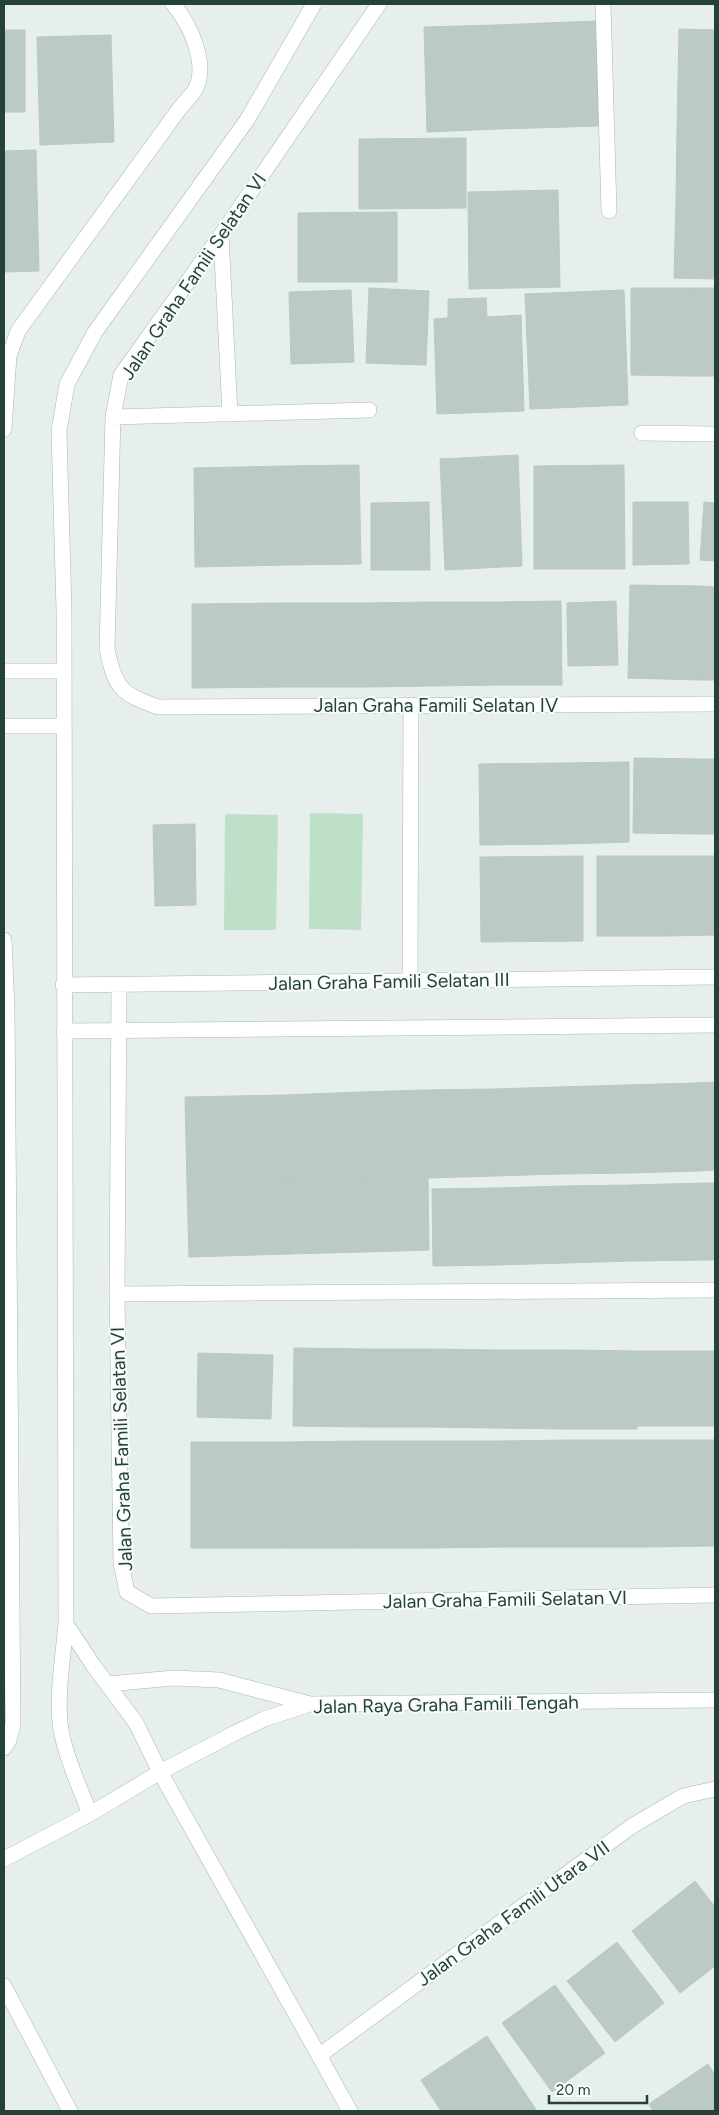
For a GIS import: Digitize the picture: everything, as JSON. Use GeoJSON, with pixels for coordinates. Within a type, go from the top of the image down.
{"type":"FeatureCollection","features":[{"type":"Feature","properties":{"kind":"street"},"geometry":{"type":"LineString","coordinates":[[4,429],[11,331],[195,90],[200,64],[185,22],[173,4]]}},
{"type":"Feature","properties":{"kind":"street"},"geometry":{"type":"LineString","coordinates":[[90,1814],[68,1760],[59,1712],[66,1624],[63,985],[64,610],[59,431],[67,384],[94,332],[247,120],[314,4]]}},
{"type":"Feature","properties":{"kind":"street","name":"Jalan Graha Famili Selatan VI"},"geometry":{"type":"LineString","coordinates":[[158,707],[126,694],[110,666],[107,649],[113,417],[121,375],[379,4]]}},
{"type":"Feature","properties":{"kind":"street"},"geometry":{"type":"LineString","coordinates":[[603,4],[609,211]]}},
{"type":"Feature","properties":{"kind":"street"},"geometry":{"type":"LineString","coordinates":[[220,235],[230,414]]}},
{"type":"Feature","properties":{"kind":"street"},"geometry":{"type":"LineString","coordinates":[[113,417],[369,410]]}},
{"type":"Feature","properties":{"kind":"street"},"geometry":{"type":"LineString","coordinates":[[642,433],[715,434]]}},
{"type":"Feature","properties":{"kind":"street"},"geometry":{"type":"LineString","coordinates":[[4,671],[63,671]]}},
{"type":"Feature","properties":{"kind":"street","name":"Jalan Graha Famili Selatan IV"},"geometry":{"type":"LineString","coordinates":[[158,707],[715,704]]}},
{"type":"Feature","properties":{"kind":"street"},"geometry":{"type":"LineString","coordinates":[[410,981],[411,705]]}},
{"type":"Feature","properties":{"kind":"street"},"geometry":{"type":"LineString","coordinates":[[4,726],[63,726]]}},
{"type":"Feature","properties":{"kind":"street"},"geometry":{"type":"LineString","coordinates":[[4,940],[6,1010],[6,1298],[13,1725],[9,1740],[4,1748]]}},
{"type":"Feature","properties":{"kind":"street","name":"Jalan Graha Famili Selatan III"},"geometry":{"type":"LineString","coordinates":[[63,985],[715,977]]}},
{"type":"Feature","properties":{"kind":"street","name":"Jalan Graha Famili Selatan VI"},"geometry":{"type":"LineString","coordinates":[[118,984],[120,1031],[117,1294],[121,1563],[127,1592],[151,1606],[715,1595]]}},
{"type":"Feature","properties":{"kind":"street"},"geometry":{"type":"LineString","coordinates":[[64,1031],[715,1025]]}},
{"type":"Feature","properties":{"kind":"street"},"geometry":{"type":"LineString","coordinates":[[117,1294],[715,1290]]}},
{"type":"Feature","properties":{"kind":"street"},"geometry":{"type":"LineString","coordinates":[[66,1624],[136,1723],[160,1772],[350,2111]]}},
{"type":"Feature","properties":{"kind":"street"},"geometry":{"type":"LineString","coordinates":[[108,1684],[174,1678],[219,1680],[310,1704]]}},
{"type":"Feature","properties":{"kind":"street","name":"Jalan Raya Graha Famili Tengah"},"geometry":{"type":"LineString","coordinates":[[4,1859],[90,1814],[160,1772],[264,1719],[310,1704],[715,1700]]}},
{"type":"Feature","properties":{"kind":"street","name":"Jalan Graha Famili Utara VII"},"geometry":{"type":"LineString","coordinates":[[320,2055],[632,1826],[683,1796],[715,1789]]}},
{"type":"Feature","properties":{"kind":"street"},"geometry":{"type":"LineString","coordinates":[[4,1986],[70,2111]]}},
{"type":"Feature","properties":{"kind":"green space"},"geometry":{"type":"Polygon","coordinates":[[[310,813],[363,814],[361,930],[309,929],[310,813]]]}},
{"type":"Feature","properties":{"kind":"green space"},"geometry":{"type":"Polygon","coordinates":[[[225,814],[278,815],[276,930],[224,930],[225,814]]]}},
{"type":"Feature","properties":{"kind":"building"},"geometry":{"type":"Polygon","coordinates":[[[597,21],[600,126],[498,129],[495,25],[597,21]]]}},
{"type":"Feature","properties":{"kind":"building"},"geometry":{"type":"Polygon","coordinates":[[[495,25],[498,129],[427,132],[424,27],[495,25]]]}},
{"type":"Feature","properties":{"kind":"building"},"geometry":{"type":"Polygon","coordinates":[[[679,29],[715,30],[715,134],[677,133],[679,29]]]}},
{"type":"Feature","properties":{"kind":"building"},"geometry":{"type":"Polygon","coordinates":[[[4,30],[25,30],[25,112],[4,112],[4,30]]]}},
{"type":"Feature","properties":{"kind":"building"},"geometry":{"type":"Polygon","coordinates":[[[111,35],[114,142],[40,145],[37,37],[111,35]]]}},
{"type":"Feature","properties":{"kind":"building"},"geometry":{"type":"Polygon","coordinates":[[[677,133],[715,134],[715,202],[676,201],[677,133]]]}},
{"type":"Feature","properties":{"kind":"building"},"geometry":{"type":"Polygon","coordinates":[[[466,138],[466,208],[359,209],[359,139],[466,138]]]}},
{"type":"Feature","properties":{"kind":"building"},"geometry":{"type":"Polygon","coordinates":[[[36,150],[39,271],[4,272],[4,151],[36,150]]]}},
{"type":"Feature","properties":{"kind":"building"},"geometry":{"type":"Polygon","coordinates":[[[558,190],[560,287],[469,289],[468,192],[558,190]]]}},
{"type":"Feature","properties":{"kind":"building"},"geometry":{"type":"Polygon","coordinates":[[[676,201],[715,202],[715,279],[674,278],[676,201]]]}},
{"type":"Feature","properties":{"kind":"building"},"geometry":{"type":"Polygon","coordinates":[[[397,212],[397,282],[298,282],[298,213],[397,212]]]}},
{"type":"Feature","properties":{"kind":"building"},"geometry":{"type":"Polygon","coordinates":[[[369,288],[429,291],[426,365],[366,363],[369,288]]]}},
{"type":"Feature","properties":{"kind":"building"},"geometry":{"type":"Polygon","coordinates":[[[631,288],[689,288],[688,376],[631,375],[631,288]]]}},
{"type":"Feature","properties":{"kind":"building"},"geometry":{"type":"Polygon","coordinates":[[[689,288],[715,288],[715,376],[688,376],[689,288]]]}},
{"type":"Feature","properties":{"kind":"building"},"geometry":{"type":"Polygon","coordinates":[[[351,290],[354,362],[291,364],[289,292],[351,290]]]}},
{"type":"Feature","properties":{"kind":"building"},"geometry":{"type":"Polygon","coordinates":[[[624,290],[628,405],[530,409],[525,294],[624,290]]]}},
{"type":"Feature","properties":{"kind":"building"},"geometry":{"type":"Polygon","coordinates":[[[486,298],[487,317],[521,315],[524,411],[437,414],[434,319],[448,318],[448,299],[486,298]]]}},
{"type":"Feature","properties":{"kind":"building"},"geometry":{"type":"Polygon","coordinates":[[[518,455],[522,566],[445,570],[440,459],[518,455]]]}},
{"type":"Feature","properties":{"kind":"building"},"geometry":{"type":"Polygon","coordinates":[[[359,465],[361,564],[286,565],[285,466],[359,465]]]}},
{"type":"Feature","properties":{"kind":"building"},"geometry":{"type":"Polygon","coordinates":[[[624,465],[625,569],[534,569],[534,466],[624,465]]]}},
{"type":"Feature","properties":{"kind":"building"},"geometry":{"type":"Polygon","coordinates":[[[285,466],[286,565],[195,567],[194,468],[285,466]]]}},
{"type":"Feature","properties":{"kind":"building"},"geometry":{"type":"Polygon","coordinates":[[[429,502],[430,570],[371,570],[371,503],[429,502]]]}},
{"type":"Feature","properties":{"kind":"building"},"geometry":{"type":"Polygon","coordinates":[[[633,502],[688,502],[689,564],[633,565],[633,502]]]}},
{"type":"Feature","properties":{"kind":"building"},"geometry":{"type":"Polygon","coordinates":[[[704,502],[715,503],[715,561],[700,560],[704,502]]]}},
{"type":"Feature","properties":{"kind":"building"},"geometry":{"type":"Polygon","coordinates":[[[630,585],[701,586],[699,680],[628,678],[630,585]]]}},
{"type":"Feature","properties":{"kind":"building"},"geometry":{"type":"Polygon","coordinates":[[[701,586],[715,587],[715,680],[699,680],[701,586]]]}},
{"type":"Feature","properties":{"kind":"building"},"geometry":{"type":"Polygon","coordinates":[[[561,601],[562,685],[500,685],[499,602],[561,601]]]}},
{"type":"Feature","properties":{"kind":"building"},"geometry":{"type":"Polygon","coordinates":[[[616,601],[618,665],[568,666],[567,603],[616,601]]]}},
{"type":"Feature","properties":{"kind":"building"},"geometry":{"type":"Polygon","coordinates":[[[430,602],[499,602],[500,685],[430,686],[430,602]]]}},
{"type":"Feature","properties":{"kind":"building"},"geometry":{"type":"Polygon","coordinates":[[[430,602],[430,686],[367,687],[367,603],[430,602]]]}},
{"type":"Feature","properties":{"kind":"building"},"geometry":{"type":"Polygon","coordinates":[[[285,603],[285,687],[192,688],[192,604],[285,603]]]}},
{"type":"Feature","properties":{"kind":"building"},"geometry":{"type":"Polygon","coordinates":[[[285,603],[367,603],[367,687],[285,687],[285,603]]]}},
{"type":"Feature","properties":{"kind":"building"},"geometry":{"type":"Polygon","coordinates":[[[634,758],[701,759],[700,834],[633,833],[634,758]]]}},
{"type":"Feature","properties":{"kind":"building"},"geometry":{"type":"Polygon","coordinates":[[[701,759],[715,759],[715,834],[700,834],[701,759]]]}},
{"type":"Feature","properties":{"kind":"building"},"geometry":{"type":"Polygon","coordinates":[[[629,762],[629,842],[562,844],[561,763],[629,762]]]}},
{"type":"Feature","properties":{"kind":"building"},"geometry":{"type":"Polygon","coordinates":[[[561,763],[562,844],[480,845],[479,764],[561,763]]]}},
{"type":"Feature","properties":{"kind":"building"},"geometry":{"type":"Polygon","coordinates":[[[195,824],[196,905],[155,906],[153,825],[195,824]]]}},
{"type":"Feature","properties":{"kind":"building"},"geometry":{"type":"Polygon","coordinates":[[[583,856],[583,941],[481,942],[480,857],[583,856]]]}},
{"type":"Feature","properties":{"kind":"building"},"geometry":{"type":"Polygon","coordinates":[[[597,856],[664,856],[665,936],[597,936],[597,856]]]}},
{"type":"Feature","properties":{"kind":"building"},"geometry":{"type":"Polygon","coordinates":[[[664,856],[715,856],[715,935],[665,936],[664,856]]]}},
{"type":"Feature","properties":{"kind":"building"},"geometry":{"type":"Polygon","coordinates":[[[715,1082],[715,1170],[699,1171],[696,1083],[715,1082]]]}},
{"type":"Feature","properties":{"kind":"building"},"geometry":{"type":"Polygon","coordinates":[[[696,1083],[699,1171],[629,1173],[627,1085],[696,1083]]]}},
{"type":"Feature","properties":{"kind":"building"},"geometry":{"type":"Polygon","coordinates":[[[627,1085],[629,1173],[560,1174],[558,1087],[627,1085]]]}},
{"type":"Feature","properties":{"kind":"building"},"geometry":{"type":"Polygon","coordinates":[[[558,1087],[560,1174],[495,1176],[493,1089],[558,1087]]]}},
{"type":"Feature","properties":{"kind":"building"},"geometry":{"type":"Polygon","coordinates":[[[493,1089],[495,1176],[428,1178],[426,1090],[493,1089]]]}},
{"type":"Feature","properties":{"kind":"building"},"geometry":{"type":"Polygon","coordinates":[[[426,1090],[428,1178],[362,1180],[360,1092],[426,1090]]]}},
{"type":"Feature","properties":{"kind":"building"},"geometry":{"type":"Polygon","coordinates":[[[360,1092],[362,1180],[288,1182],[286,1095],[360,1092]]]}},
{"type":"Feature","properties":{"kind":"building"},"geometry":{"type":"Polygon","coordinates":[[[286,1095],[288,1182],[187,1185],[185,1097],[286,1095]]]}},
{"type":"Feature","properties":{"kind":"building"},"geometry":{"type":"Polygon","coordinates":[[[428,1178],[429,1250],[364,1252],[362,1180],[428,1178]]]}},
{"type":"Feature","properties":{"kind":"building"},"geometry":{"type":"Polygon","coordinates":[[[362,1180],[364,1252],[289,1254],[288,1182],[362,1180]]]}},
{"type":"Feature","properties":{"kind":"building"},"geometry":{"type":"Polygon","coordinates":[[[288,1182],[289,1254],[189,1257],[187,1185],[288,1182]]]}},
{"type":"Feature","properties":{"kind":"building"},"geometry":{"type":"Polygon","coordinates":[[[706,1183],[707,1260],[633,1261],[631,1185],[706,1183]]]}},
{"type":"Feature","properties":{"kind":"building"},"geometry":{"type":"Polygon","coordinates":[[[706,1183],[715,1183],[715,1260],[707,1260],[706,1183]]]}},
{"type":"Feature","properties":{"kind":"building"},"geometry":{"type":"Polygon","coordinates":[[[631,1185],[633,1261],[565,1263],[563,1186],[631,1185]]]}},
{"type":"Feature","properties":{"kind":"building"},"geometry":{"type":"Polygon","coordinates":[[[563,1186],[565,1263],[496,1265],[495,1188],[563,1186]]]}},
{"type":"Feature","properties":{"kind":"building"},"geometry":{"type":"Polygon","coordinates":[[[495,1188],[496,1265],[433,1266],[432,1189],[495,1188]]]}},
{"type":"Feature","properties":{"kind":"building"},"geometry":{"type":"Polygon","coordinates":[[[294,1348],[364,1349],[363,1427],[293,1426],[294,1348]]]}},
{"type":"Feature","properties":{"kind":"building"},"geometry":{"type":"Polygon","coordinates":[[[364,1349],[431,1349],[430,1427],[363,1427],[364,1349]]]}},
{"type":"Feature","properties":{"kind":"building"},"geometry":{"type":"Polygon","coordinates":[[[431,1349],[494,1350],[493,1428],[430,1427],[431,1349]]]}},
{"type":"Feature","properties":{"kind":"building"},"geometry":{"type":"Polygon","coordinates":[[[494,1350],[567,1350],[566,1429],[493,1428],[494,1350]]]}},
{"type":"Feature","properties":{"kind":"building"},"geometry":{"type":"Polygon","coordinates":[[[567,1350],[638,1351],[637,1429],[566,1429],[567,1350]]]}},
{"type":"Feature","properties":{"kind":"building"},"geometry":{"type":"Polygon","coordinates":[[[638,1351],[705,1351],[704,1426],[637,1426],[638,1351]]]}},
{"type":"Feature","properties":{"kind":"building"},"geometry":{"type":"Polygon","coordinates":[[[705,1351],[715,1351],[715,1426],[704,1426],[705,1351]]]}},
{"type":"Feature","properties":{"kind":"building"},"geometry":{"type":"Polygon","coordinates":[[[198,1353],[273,1355],[271,1419],[197,1417],[198,1353]]]}},
{"type":"Feature","properties":{"kind":"building"},"geometry":{"type":"Polygon","coordinates":[[[568,1440],[647,1440],[647,1547],[568,1547],[568,1440]]]}},
{"type":"Feature","properties":{"kind":"building"},"geometry":{"type":"Polygon","coordinates":[[[568,1440],[568,1547],[501,1547],[501,1441],[568,1440]]]}},
{"type":"Feature","properties":{"kind":"building"},"geometry":{"type":"Polygon","coordinates":[[[647,1440],[709,1440],[709,1546],[647,1547],[647,1440]]]}},
{"type":"Feature","properties":{"kind":"building"},"geometry":{"type":"Polygon","coordinates":[[[709,1440],[715,1440],[715,1546],[709,1546],[709,1440]]]}},
{"type":"Feature","properties":{"kind":"building"},"geometry":{"type":"Polygon","coordinates":[[[360,1441],[433,1441],[432,1548],[359,1548],[360,1441]]]}},
{"type":"Feature","properties":{"kind":"building"},"geometry":{"type":"Polygon","coordinates":[[[360,1441],[359,1548],[287,1548],[287,1442],[360,1441]]]}},
{"type":"Feature","properties":{"kind":"building"},"geometry":{"type":"Polygon","coordinates":[[[433,1441],[501,1441],[501,1547],[432,1548],[433,1441]]]}},
{"type":"Feature","properties":{"kind":"building"},"geometry":{"type":"Polygon","coordinates":[[[191,1442],[287,1442],[287,1548],[191,1548],[191,1442]]]}},
{"type":"Feature","properties":{"kind":"building"},"geometry":{"type":"Polygon","coordinates":[[[695,1881],[715,1907],[715,1966],[680,1993],[632,1931],[695,1881]]]}},
{"type":"Feature","properties":{"kind":"building"},"geometry":{"type":"Polygon","coordinates":[[[617,1942],[664,2003],[615,2042],[567,1981],[617,1942]]]}},
{"type":"Feature","properties":{"kind":"building"},"geometry":{"type":"Polygon","coordinates":[[[555,1985],[605,2053],[552,2092],[502,2023],[555,1985]]]}},
{"type":"Feature","properties":{"kind":"building"},"geometry":{"type":"Polygon","coordinates":[[[487,2036],[537,2111],[441,2111],[421,2080],[487,2036]]]}},
{"type":"Feature","properties":{"kind":"building"},"geometry":{"type":"Polygon","coordinates":[[[708,2064],[715,2075],[715,2111],[653,2111],[649,2104],[708,2064]]]}}]}
